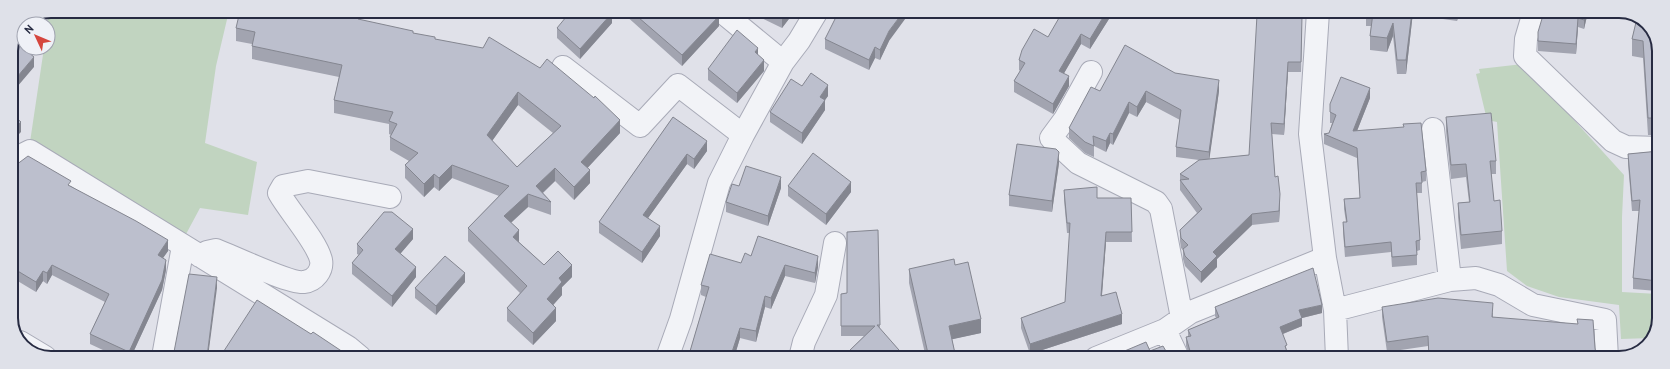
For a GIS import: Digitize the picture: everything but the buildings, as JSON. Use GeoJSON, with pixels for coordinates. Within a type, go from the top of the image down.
{"type":"FeatureCollection","features":[{"type":"Feature","properties":{"kind":"street"},"geometry":{"type":"LineString","coordinates":[[730,18],[783,62]]}},
{"type":"Feature","properties":{"kind":"street"},"geometry":{"type":"LineString","coordinates":[[670,351],[681,319],[720,183],[743,135],[783,62],[799,41],[813,18]]}},
{"type":"Feature","properties":{"kind":"street"},"geometry":{"type":"LineString","coordinates":[[1318,18],[1310,134],[1325,258],[1335,310],[1337,351]]}},
{"type":"Feature","properties":{"kind":"street"},"geometry":{"type":"LineString","coordinates":[[1532,18],[1526,38],[1525,56],[1613,141],[1626,147],[1652,148]]}},
{"type":"Feature","properties":{"kind":"street"},"geometry":{"type":"LineString","coordinates":[[563,67],[640,126],[678,85],[743,135]]}},
{"type":"Feature","properties":{"kind":"street"},"geometry":{"type":"LineString","coordinates":[[1091,72],[1065,119],[1051,138],[1078,163],[1156,202],[1161,209],[1177,351]]}},
{"type":"Feature","properties":{"kind":"street"},"geometry":{"type":"LineString","coordinates":[[1433,129],[1450,280]]}},
{"type":"Feature","properties":{"kind":"street"},"geometry":{"type":"LineString","coordinates":[[18,157],[30,151],[353,351]]}},
{"type":"Feature","properties":{"kind":"street"},"geometry":{"type":"LineString","coordinates":[[191,251],[207,252],[216,250],[289,279],[304,282],[312,280],[318,273],[321,260],[314,245],[279,193],[283,186],[308,181],[390,197]]}},
{"type":"Feature","properties":{"kind":"street"},"geometry":{"type":"LineString","coordinates":[[802,351],[804,342],[826,295],[836,243]]}},
{"type":"Feature","properties":{"kind":"street"},"geometry":{"type":"LineString","coordinates":[[166,351],[191,251]]}},
{"type":"Feature","properties":{"kind":"street"},"geometry":{"type":"LineString","coordinates":[[1112,351],[1173,324],[1191,312],[1325,258]]}},
{"type":"Feature","properties":{"kind":"street"},"geometry":{"type":"LineString","coordinates":[[1335,310],[1450,280],[1476,278],[1499,285],[1533,305],[1605,320],[1607,351]]}},
{"type":"Feature","properties":{"kind":"green space"},"geometry":{"type":"Polygon","coordinates":[[[56,18],[227,18],[216,66],[205,143],[257,162],[248,215],[200,208],[185,236],[155,214],[30,142],[43,56],[56,56],[56,18]]]}},
{"type":"Feature","properties":{"kind":"green space"},"geometry":{"type":"Polygon","coordinates":[[[1523,64],[1624,175],[1622,217],[1622,292],[1652,294],[1652,318],[1648,334],[1645,338],[1621,339],[1619,305],[1559,297],[1527,286],[1507,271],[1497,122],[1487,120],[1476,74],[1480,73],[1479,69],[1523,64]]]}}]}
